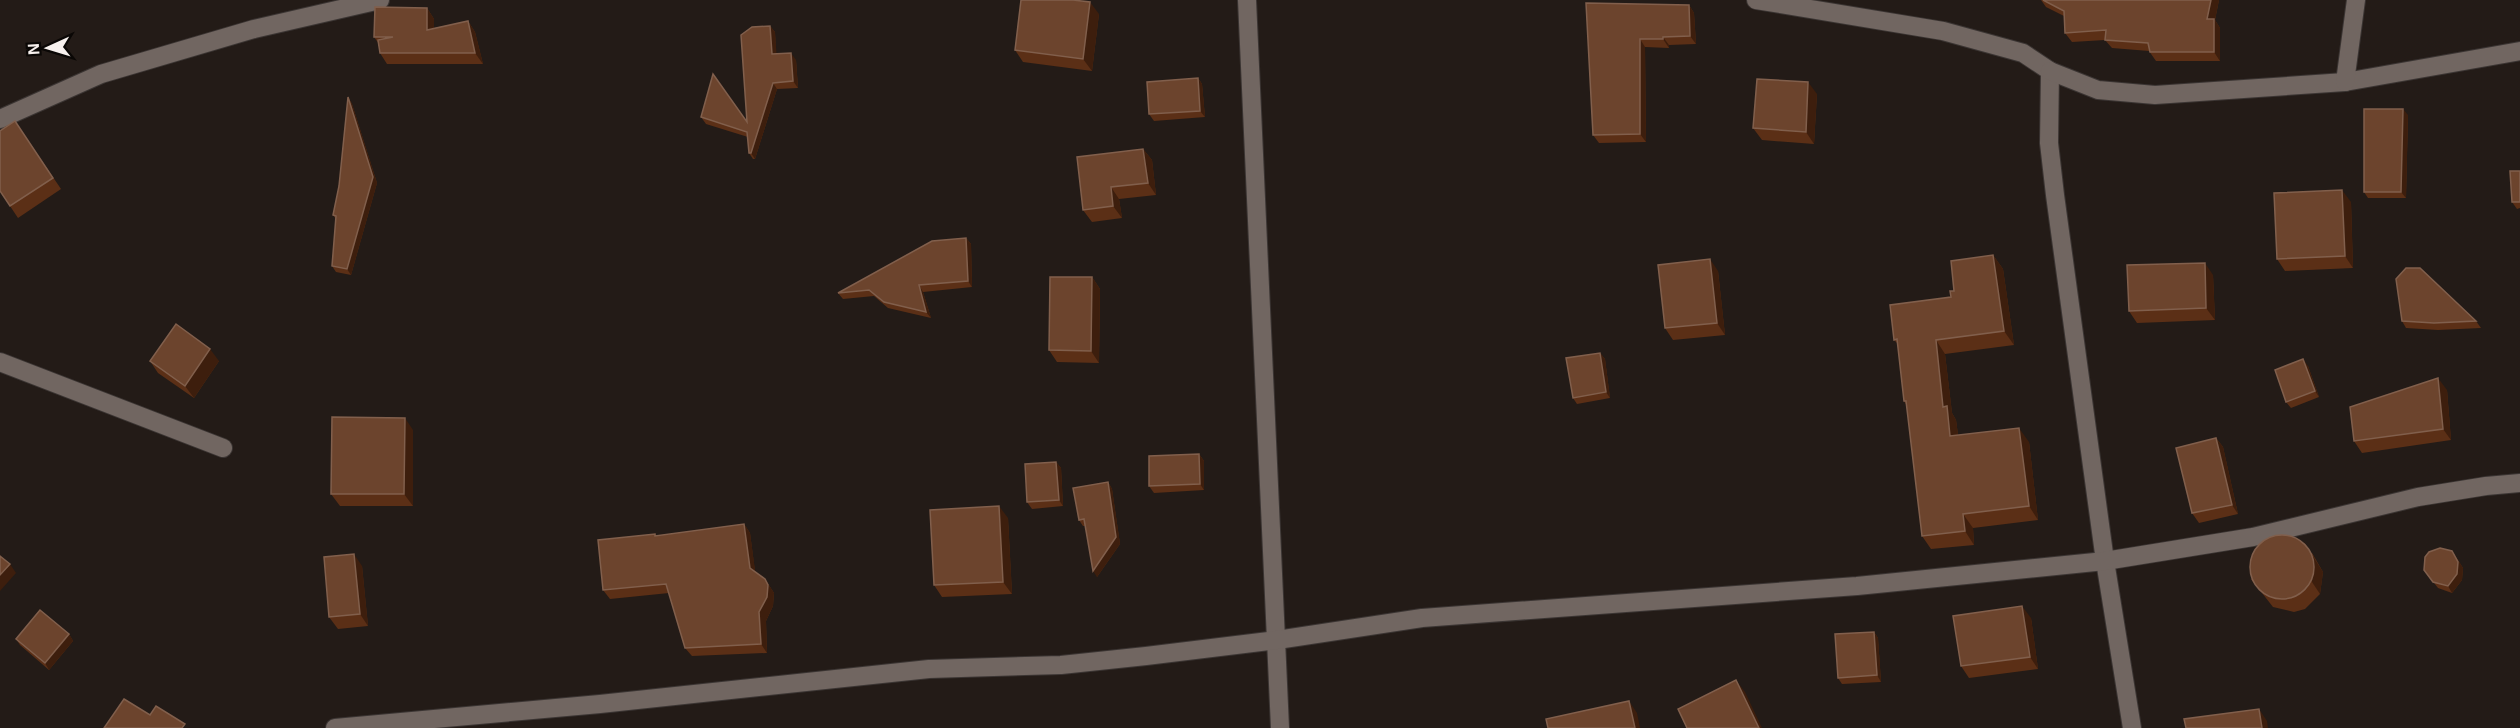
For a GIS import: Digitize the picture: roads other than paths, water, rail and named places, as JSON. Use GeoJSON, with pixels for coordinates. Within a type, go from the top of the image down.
{"type":"FeatureCollection","features":[{"type":"Feature","properties":{"kind":"street"},"geometry":{"type":"LineString","coordinates":[[0,119],[101,74],[254,29],[380,0]]}},
{"type":"Feature","properties":{"kind":"street"},"geometry":{"type":"LineString","coordinates":[[1247,0],[1280,728]]}},
{"type":"Feature","properties":{"kind":"street"},"geometry":{"type":"LineString","coordinates":[[1756,0],[1943,31],[2023,53],[2050,71],[2098,90],[2155,96],[2345,82],[2520,51]]}},
{"type":"Feature","properties":{"kind":"street"},"geometry":{"type":"LineString","coordinates":[[2345,82],[2356,0]]}},
{"type":"Feature","properties":{"kind":"street"},"geometry":{"type":"LineString","coordinates":[[2050,71],[2049,143],[2105,561],[2132,728]]}},
{"type":"Feature","properties":{"kind":"street"},"geometry":{"type":"LineString","coordinates":[[0,362],[223,448]]}},
{"type":"Feature","properties":{"kind":"street"},"geometry":{"type":"LineString","coordinates":[[336,728],[600,704],[929,669],[1061,664],[1277,640],[1422,618],[1857,586],[2105,561],[2253,537],[2418,497],[2520,483]]}}]}
